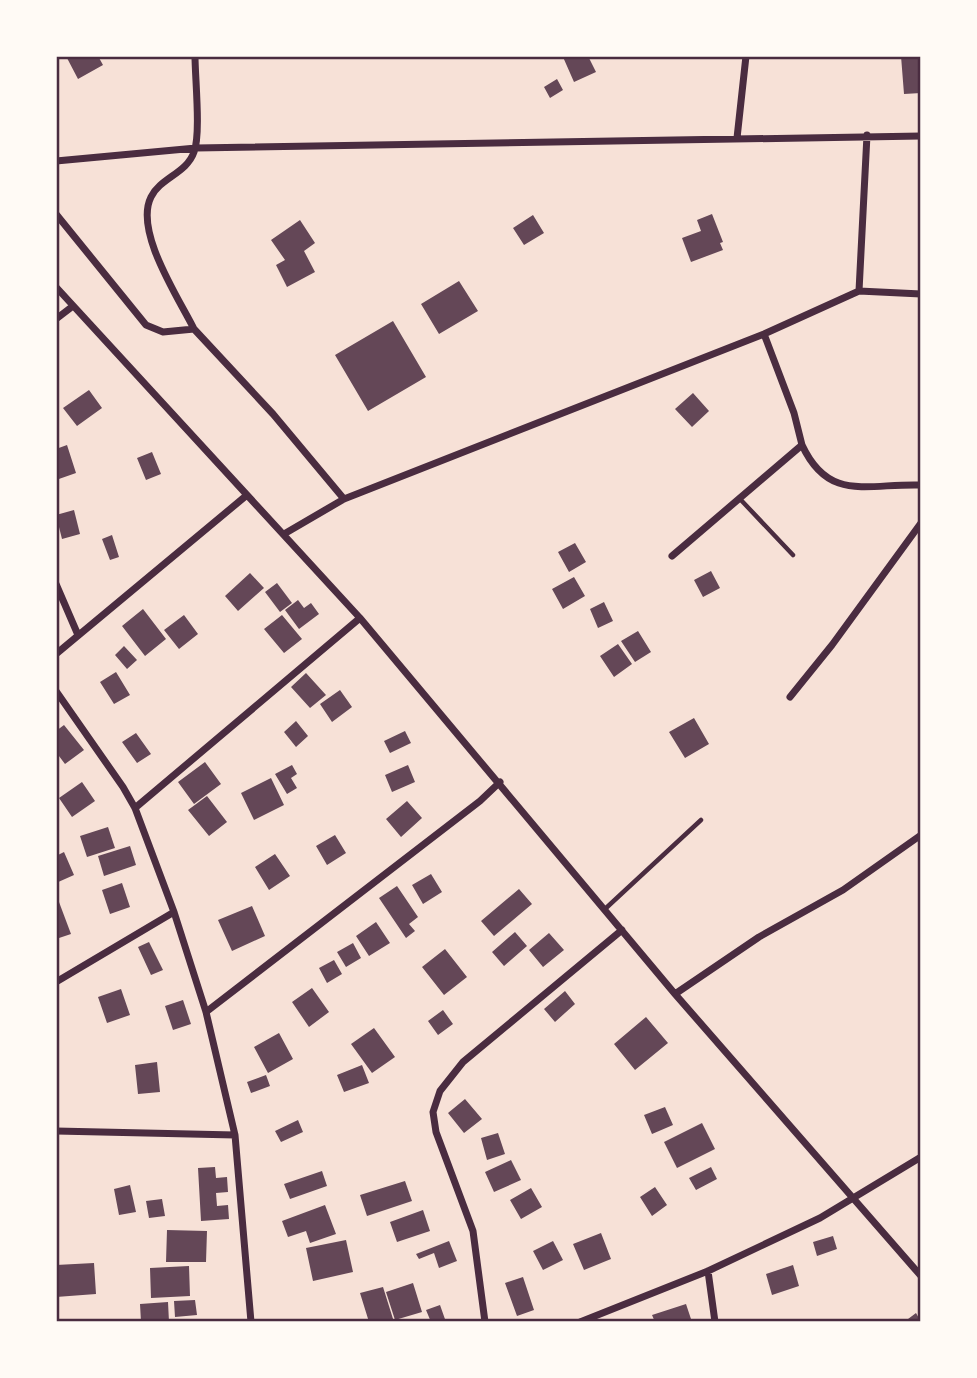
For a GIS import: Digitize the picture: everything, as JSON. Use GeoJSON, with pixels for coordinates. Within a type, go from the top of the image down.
{"type":"FeatureCollection","features":[{"type":"Feature","properties":{"kind":"street"},"geometry":{"type":"LineString","coordinates":[[195,56],[196,148],[189,164],[151,195],[145,219],[162,264],[194,329],[273,414],[344,499]]}},
{"type":"Feature","properties":{"kind":"street"},"geometry":{"type":"LineString","coordinates":[[737,138],[746,56]]}},
{"type":"Feature","properties":{"kind":"street"},"geometry":{"type":"LineString","coordinates":[[859,291],[867,135]]}},
{"type":"Feature","properties":{"kind":"street"},"geometry":{"type":"LineString","coordinates":[[56,161],[196,148],[921,136]]}},
{"type":"Feature","properties":{"kind":"street"},"geometry":{"type":"LineString","coordinates":[[56,214],[146,325],[163,332],[194,329]]}},
{"type":"Feature","properties":{"kind":"street"},"geometry":{"type":"LineString","coordinates":[[56,286],[360,618],[675,994],[921,1276]]}},
{"type":"Feature","properties":{"kind":"street"},"geometry":{"type":"LineString","coordinates":[[284,534],[344,499],[764,334],[859,291],[921,294]]}},
{"type":"Feature","properties":{"kind":"street"},"geometry":{"type":"LineString","coordinates":[[56,319],[73,306]]}},
{"type":"Feature","properties":{"kind":"street"},"geometry":{"type":"LineString","coordinates":[[764,334],[794,413],[802,445],[810,463],[824,478],[847,488],[921,485]]}},
{"type":"Feature","properties":{"kind":"street"},"geometry":{"type":"LineString","coordinates":[[672,556],[802,445]]}},
{"type":"Feature","properties":{"kind":"street"},"geometry":{"type":"LineString","coordinates":[[56,654],[247,495]]}},
{"type":"Feature","properties":{"kind":"street"},"geometry":{"type":"LineString","coordinates":[[790,697],[832,645],[921,523]]}},
{"type":"Feature","properties":{"kind":"street"},"geometry":{"type":"LineString","coordinates":[[56,584],[78,635]]}},
{"type":"Feature","properties":{"kind":"street"},"geometry":{"type":"LineString","coordinates":[[135,808],[360,618]]}},
{"type":"Feature","properties":{"kind":"street"},"geometry":{"type":"LineString","coordinates":[[56,691],[135,808],[174,912],[206,1012],[235,1135],[251,1322]]}},
{"type":"Feature","properties":{"kind":"street"},"geometry":{"type":"LineString","coordinates":[[206,1012],[480,801],[500,782]]}},
{"type":"Feature","properties":{"kind":"street"},"geometry":{"type":"LineString","coordinates":[[675,994],[759,937],[844,890],[921,835]]}},
{"type":"Feature","properties":{"kind":"street"},"geometry":{"type":"LineString","coordinates":[[56,982],[174,912]]}},
{"type":"Feature","properties":{"kind":"street"},"geometry":{"type":"LineString","coordinates":[[485,1322],[473,1231],[436,1132],[433,1112],[440,1091],[463,1062],[622,930]]}},
{"type":"Feature","properties":{"kind":"street"},"geometry":{"type":"LineString","coordinates":[[56,1132],[235,1135]]}},
{"type":"Feature","properties":{"kind":"street"},"geometry":{"type":"LineString","coordinates":[[580,1322],[708,1271],[854,1200],[921,1157]]}},
{"type":"Feature","properties":{"kind":"street"},"geometry":{"type":"LineString","coordinates":[[708,1271],[715,1322]]}},
{"type":"Feature","properties":{"kind":"lane"},"geometry":{"type":"LineString","coordinates":[[739,498],[793,555]]}},
{"type":"Feature","properties":{"kind":"lane"},"geometry":{"type":"LineString","coordinates":[[605,909],[701,820]]}},
{"type":"Feature","properties":{"kind":"building"},"geometry":{"type":"Polygon","coordinates":[[[98,56],[103,65],[78,79],[67,58],[98,56]]]}},
{"type":"Feature","properties":{"kind":"building"},"geometry":{"type":"Polygon","coordinates":[[[588,56],[596,72],[574,82],[563,57],[588,56]]]}},
{"type":"Feature","properties":{"kind":"building"},"geometry":{"type":"Polygon","coordinates":[[[901,56],[921,56],[921,93],[904,94],[901,56]]]}},
{"type":"Feature","properties":{"kind":"building"},"geometry":{"type":"Polygon","coordinates":[[[557,79],[563,90],[550,98],[544,87],[557,79]]]}},
{"type":"Feature","properties":{"kind":"building"},"geometry":{"type":"Polygon","coordinates":[[[712,214],[723,242],[720,243],[723,250],[691,262],[682,238],[701,231],[697,220],[712,214]]]}},
{"type":"Feature","properties":{"kind":"building"},"geometry":{"type":"Polygon","coordinates":[[[533,215],[544,233],[524,245],[513,228],[533,215]]]}},
{"type":"Feature","properties":{"kind":"building"},"geometry":{"type":"Polygon","coordinates":[[[300,220],[315,243],[304,251],[315,272],[287,287],[276,265],[285,260],[271,240],[300,220]]]}},
{"type":"Feature","properties":{"kind":"building"},"geometry":{"type":"Polygon","coordinates":[[[459,281],[478,311],[439,334],[421,304],[459,281]]]}},
{"type":"Feature","properties":{"kind":"building"},"geometry":{"type":"Polygon","coordinates":[[[393,321],[426,377],[368,411],[335,355],[393,321]]]}},
{"type":"Feature","properties":{"kind":"building"},"geometry":{"type":"Polygon","coordinates":[[[89,390],[102,408],[77,426],[63,408],[89,390]]]}},
{"type":"Feature","properties":{"kind":"building"},"geometry":{"type":"Polygon","coordinates":[[[693,393],[709,411],[692,427],[675,409],[693,393]]]}},
{"type":"Feature","properties":{"kind":"building"},"geometry":{"type":"Polygon","coordinates":[[[67,445],[76,473],[56,480],[56,449],[67,445]]]}},
{"type":"Feature","properties":{"kind":"building"},"geometry":{"type":"Polygon","coordinates":[[[152,452],[161,474],[146,480],[137,458],[152,452]]]}},
{"type":"Feature","properties":{"kind":"building"},"geometry":{"type":"Polygon","coordinates":[[[74,510],[80,534],[62,539],[56,515],[74,510]]]}},
{"type":"Feature","properties":{"kind":"building"},"geometry":{"type":"Polygon","coordinates":[[[112,535],[119,557],[110,560],[102,539],[112,535]]]}},
{"type":"Feature","properties":{"kind":"building"},"geometry":{"type":"Polygon","coordinates":[[[575,543],[586,562],[569,572],[558,552],[575,543]]]}},
{"type":"Feature","properties":{"kind":"building"},"geometry":{"type":"Polygon","coordinates":[[[711,571],[720,588],[703,597],[694,580],[711,571]]]}},
{"type":"Feature","properties":{"kind":"building"},"geometry":{"type":"Polygon","coordinates":[[[250,573],[264,588],[238,611],[225,596],[250,573]]]}},
{"type":"Feature","properties":{"kind":"building"},"geometry":{"type":"Polygon","coordinates":[[[574,577],[585,596],[563,609],[552,589],[574,577]]]}},
{"type":"Feature","properties":{"kind":"building"},"geometry":{"type":"Polygon","coordinates":[[[277,583],[292,603],[280,612],[265,592],[277,583]]]}},
{"type":"Feature","properties":{"kind":"building"},"geometry":{"type":"Polygon","coordinates":[[[298,600],[304,608],[311,603],[319,614],[299,629],[285,610],[298,600]]]}},
{"type":"Feature","properties":{"kind":"building"},"geometry":{"type":"Polygon","coordinates":[[[604,602],[613,621],[598,628],[590,609],[604,602]]]}},
{"type":"Feature","properties":{"kind":"building"},"geometry":{"type":"Polygon","coordinates":[[[143,609],[166,639],[145,656],[122,626],[143,609]]]}},
{"type":"Feature","properties":{"kind":"building"},"geometry":{"type":"Polygon","coordinates":[[[184,615],[198,634],[179,649],[164,630],[184,615]]]}},
{"type":"Feature","properties":{"kind":"building"},"geometry":{"type":"Polygon","coordinates":[[[282,615],[302,639],[284,653],[264,629],[282,615]]]}},
{"type":"Feature","properties":{"kind":"building"},"geometry":{"type":"Polygon","coordinates":[[[638,631],[651,652],[635,662],[621,641],[638,631]]]}},
{"type":"Feature","properties":{"kind":"building"},"geometry":{"type":"Polygon","coordinates":[[[618,644],[632,664],[614,677],[600,656],[618,644]]]}},
{"type":"Feature","properties":{"kind":"building"},"geometry":{"type":"Polygon","coordinates":[[[124,646],[137,660],[127,669],[115,655],[124,646]]]}},
{"type":"Feature","properties":{"kind":"building"},"geometry":{"type":"Polygon","coordinates":[[[116,672],[130,695],[114,704],[100,682],[116,672]]]}},
{"type":"Feature","properties":{"kind":"building"},"geometry":{"type":"Polygon","coordinates":[[[306,673],[326,695],[310,708],[291,687],[306,673]]]}},
{"type":"Feature","properties":{"kind":"building"},"geometry":{"type":"Polygon","coordinates":[[[340,690],[352,707],[332,722],[320,704],[340,690]]]}},
{"type":"Feature","properties":{"kind":"building"},"geometry":{"type":"Polygon","coordinates":[[[694,718],[709,744],[685,758],[669,732],[694,718]]]}},
{"type":"Feature","properties":{"kind":"building"},"geometry":{"type":"Polygon","coordinates":[[[296,721],[308,736],[296,747],[284,732],[296,721]]]}},
{"type":"Feature","properties":{"kind":"building"},"geometry":{"type":"Polygon","coordinates":[[[64,725],[84,750],[65,764],[56,752],[56,731],[64,725]]]}},
{"type":"Feature","properties":{"kind":"building"},"geometry":{"type":"Polygon","coordinates":[[[405,731],[411,743],[390,753],[384,741],[405,731]]]}},
{"type":"Feature","properties":{"kind":"building"},"geometry":{"type":"Polygon","coordinates":[[[136,733],[151,754],[137,763],[122,742],[136,733]]]}},
{"type":"Feature","properties":{"kind":"building"},"geometry":{"type":"Polygon","coordinates":[[[205,762],[221,784],[194,804],[178,782],[205,762]]]}},
{"type":"Feature","properties":{"kind":"building"},"geometry":{"type":"Polygon","coordinates":[[[292,765],[297,774],[291,778],[297,788],[287,794],[275,774],[292,765]]]}},
{"type":"Feature","properties":{"kind":"building"},"geometry":{"type":"Polygon","coordinates":[[[408,765],[415,782],[392,792],[385,775],[408,765]]]}},
{"type":"Feature","properties":{"kind":"building"},"geometry":{"type":"Polygon","coordinates":[[[271,778],[284,805],[254,820],[241,793],[271,778]]]}},
{"type":"Feature","properties":{"kind":"building"},"geometry":{"type":"Polygon","coordinates":[[[82,782],[95,801],[72,817],[59,798],[82,782]]]}},
{"type":"Feature","properties":{"kind":"building"},"geometry":{"type":"Polygon","coordinates":[[[207,796],[227,822],[209,836],[188,810],[207,796]]]}},
{"type":"Feature","properties":{"kind":"building"},"geometry":{"type":"Polygon","coordinates":[[[407,801],[422,818],[401,837],[386,819],[407,801]]]}},
{"type":"Feature","properties":{"kind":"building"},"geometry":{"type":"Polygon","coordinates":[[[108,827],[115,848],[87,857],[80,836],[108,827]]]}},
{"type":"Feature","properties":{"kind":"building"},"geometry":{"type":"Polygon","coordinates":[[[335,835],[346,853],[327,865],[316,846],[335,835]]]}},
{"type":"Feature","properties":{"kind":"building"},"geometry":{"type":"Polygon","coordinates":[[[130,846],[136,865],[104,876],[98,856],[130,846]]]}},
{"type":"Feature","properties":{"kind":"building"},"geometry":{"type":"Polygon","coordinates":[[[64,852],[74,875],[56,883],[56,856],[64,852]]]}},
{"type":"Feature","properties":{"kind":"building"},"geometry":{"type":"Polygon","coordinates":[[[275,854],[290,876],[269,890],[255,867],[275,854]]]}},
{"type":"Feature","properties":{"kind":"building"},"geometry":{"type":"Polygon","coordinates":[[[431,874],[442,892],[423,904],[412,885],[431,874]]]}},
{"type":"Feature","properties":{"kind":"building"},"geometry":{"type":"Polygon","coordinates":[[[122,883],[130,907],[110,914],[102,890],[122,883]]]}},
{"type":"Feature","properties":{"kind":"building"},"geometry":{"type":"Polygon","coordinates":[[[397,886],[418,917],[409,924],[415,931],[406,938],[379,898],[397,886]]]}},
{"type":"Feature","properties":{"kind":"building"},"geometry":{"type":"Polygon","coordinates":[[[519,889],[532,904],[494,936],[481,921],[519,889]]]}},
{"type":"Feature","properties":{"kind":"building"},"geometry":{"type":"Polygon","coordinates":[[[56,894],[71,934],[56,939],[56,894]]]}},
{"type":"Feature","properties":{"kind":"building"},"geometry":{"type":"Polygon","coordinates":[[[252,906],[265,936],[232,951],[218,920],[252,906]]]}},
{"type":"Feature","properties":{"kind":"building"},"geometry":{"type":"Polygon","coordinates":[[[376,922],[390,943],[369,956],[356,936],[376,922]]]}},
{"type":"Feature","properties":{"kind":"building"},"geometry":{"type":"Polygon","coordinates":[[[515,932],[527,946],[504,966],[492,952],[515,932]]]}},
{"type":"Feature","properties":{"kind":"building"},"geometry":{"type":"Polygon","coordinates":[[[549,933],[564,950],[543,967],[529,950],[549,933]]]}},
{"type":"Feature","properties":{"kind":"building"},"geometry":{"type":"Polygon","coordinates":[[[149,942],[163,970],[151,975],[138,947],[149,942]]]}},
{"type":"Feature","properties":{"kind":"building"},"geometry":{"type":"Polygon","coordinates":[[[353,943],[361,958],[346,967],[337,952],[353,943]]]}},
{"type":"Feature","properties":{"kind":"building"},"geometry":{"type":"Polygon","coordinates":[[[445,949],[467,977],[444,995],[422,967],[445,949]]]}},
{"type":"Feature","properties":{"kind":"building"},"geometry":{"type":"Polygon","coordinates":[[[334,960],[342,974],[327,983],[319,968],[334,960]]]}},
{"type":"Feature","properties":{"kind":"building"},"geometry":{"type":"Polygon","coordinates":[[[312,988],[329,1012],[309,1027],[292,1002],[312,988]]]}},
{"type":"Feature","properties":{"kind":"building"},"geometry":{"type":"Polygon","coordinates":[[[121,989],[130,1015],[107,1023],[98,997],[121,989]]]}},
{"type":"Feature","properties":{"kind":"building"},"geometry":{"type":"Polygon","coordinates":[[[565,991],[575,1004],[555,1022],[544,1009],[565,991]]]}},
{"type":"Feature","properties":{"kind":"building"},"geometry":{"type":"Polygon","coordinates":[[[183,1000],[191,1024],[173,1030],[165,1006],[183,1000]]]}},
{"type":"Feature","properties":{"kind":"building"},"geometry":{"type":"Polygon","coordinates":[[[443,1010],[453,1024],[438,1035],[428,1021],[443,1010]]]}},
{"type":"Feature","properties":{"kind":"building"},"geometry":{"type":"Polygon","coordinates":[[[646,1017],[668,1043],[635,1070],[614,1044],[646,1017]]]}},
{"type":"Feature","properties":{"kind":"building"},"geometry":{"type":"Polygon","coordinates":[[[374,1028],[395,1057],[372,1073],[351,1044],[374,1028]]]}},
{"type":"Feature","properties":{"kind":"building"},"geometry":{"type":"Polygon","coordinates":[[[279,1033],[293,1059],[268,1073],[254,1047],[279,1033]]]}},
{"type":"Feature","properties":{"kind":"building"},"geometry":{"type":"Polygon","coordinates":[[[157,1062],[160,1092],[138,1094],[135,1065],[157,1062]]]}},
{"type":"Feature","properties":{"kind":"building"},"geometry":{"type":"Polygon","coordinates":[[[362,1065],[369,1083],[344,1092],[337,1075],[362,1065]]]}},
{"type":"Feature","properties":{"kind":"building"},"geometry":{"type":"Polygon","coordinates":[[[266,1075],[270,1086],[251,1093],[247,1082],[266,1075]]]}},
{"type":"Feature","properties":{"kind":"building"},"geometry":{"type":"Polygon","coordinates":[[[465,1099],[482,1119],[464,1133],[448,1113],[465,1099]]]}},
{"type":"Feature","properties":{"kind":"building"},"geometry":{"type":"Polygon","coordinates":[[[665,1107],[673,1125],[652,1134],[644,1115],[665,1107]]]}},
{"type":"Feature","properties":{"kind":"building"},"geometry":{"type":"Polygon","coordinates":[[[298,1120],[303,1132],[281,1142],[275,1131],[298,1120]]]}},
{"type":"Feature","properties":{"kind":"building"},"geometry":{"type":"Polygon","coordinates":[[[702,1123],[715,1149],[677,1168],[664,1142],[702,1123]]]}},
{"type":"Feature","properties":{"kind":"building"},"geometry":{"type":"Polygon","coordinates":[[[498,1133],[505,1154],[487,1160],[481,1138],[498,1133]]]}},
{"type":"Feature","properties":{"kind":"building"},"geometry":{"type":"Polygon","coordinates":[[[511,1160],[521,1180],[494,1192],[485,1172],[511,1160]]]}},
{"type":"Feature","properties":{"kind":"building"},"geometry":{"type":"Polygon","coordinates":[[[215,1167],[216,1178],[227,1177],[228,1192],[216,1193],[217,1206],[228,1205],[229,1219],[201,1221],[198,1168],[215,1167]]]}},
{"type":"Feature","properties":{"kind":"building"},"geometry":{"type":"Polygon","coordinates":[[[711,1167],[717,1179],[696,1190],[689,1178],[711,1167]]]}},
{"type":"Feature","properties":{"kind":"building"},"geometry":{"type":"Polygon","coordinates":[[[322,1171],[327,1186],[290,1199],[284,1184],[322,1171]]]}},
{"type":"Feature","properties":{"kind":"building"},"geometry":{"type":"Polygon","coordinates":[[[405,1181],[412,1201],[367,1216],[360,1195],[405,1181]]]}},
{"type":"Feature","properties":{"kind":"building"},"geometry":{"type":"Polygon","coordinates":[[[130,1185],[136,1212],[119,1215],[114,1189],[130,1185]]]}},
{"type":"Feature","properties":{"kind":"building"},"geometry":{"type":"Polygon","coordinates":[[[655,1187],[667,1205],[652,1216],[640,1197],[655,1187]]]}},
{"type":"Feature","properties":{"kind":"building"},"geometry":{"type":"Polygon","coordinates":[[[531,1188],[542,1207],[521,1219],[510,1200],[531,1188]]]}},
{"type":"Feature","properties":{"kind":"building"},"geometry":{"type":"Polygon","coordinates":[[[162,1199],[165,1216],[149,1218],[146,1201],[162,1199]]]}},
{"type":"Feature","properties":{"kind":"building"},"geometry":{"type":"Polygon","coordinates":[[[325,1205],[336,1234],[310,1243],[306,1231],[288,1237],[282,1221],[325,1205]]]}},
{"type":"Feature","properties":{"kind":"building"},"geometry":{"type":"Polygon","coordinates":[[[423,1210],[430,1231],[397,1242],[390,1222],[423,1210]]]}},
{"type":"Feature","properties":{"kind":"building"},"geometry":{"type":"Polygon","coordinates":[[[167,1230],[207,1231],[206,1262],[166,1262],[167,1230]]]}},
{"type":"Feature","properties":{"kind":"building"},"geometry":{"type":"Polygon","coordinates":[[[601,1233],[611,1259],[584,1270],[573,1244],[601,1233]]]}},
{"type":"Feature","properties":{"kind":"building"},"geometry":{"type":"Polygon","coordinates":[[[833,1236],[837,1249],[817,1256],[813,1242],[833,1236]]]}},
{"type":"Feature","properties":{"kind":"building"},"geometry":{"type":"Polygon","coordinates":[[[346,1240],[353,1272],[313,1281],[306,1248],[346,1240]]]}},
{"type":"Feature","properties":{"kind":"building"},"geometry":{"type":"Polygon","coordinates":[[[449,1241],[457,1261],[439,1268],[434,1253],[419,1259],[416,1254],[449,1241]]]}},
{"type":"Feature","properties":{"kind":"building"},"geometry":{"type":"Polygon","coordinates":[[[553,1241],[563,1260],[543,1270],[533,1251],[553,1241]]]}},
{"type":"Feature","properties":{"kind":"building"},"geometry":{"type":"Polygon","coordinates":[[[94,1263],[96,1294],[56,1297],[56,1265],[94,1263]]]}},
{"type":"Feature","properties":{"kind":"building"},"geometry":{"type":"Polygon","coordinates":[[[793,1265],[799,1286],[772,1295],[766,1274],[793,1265]]]}},
{"type":"Feature","properties":{"kind":"building"},"geometry":{"type":"Polygon","coordinates":[[[189,1266],[190,1296],[151,1298],[150,1268],[189,1266]]]}},
{"type":"Feature","properties":{"kind":"building"},"geometry":{"type":"Polygon","coordinates":[[[523,1277],[534,1310],[517,1316],[505,1283],[523,1277]]]}},
{"type":"Feature","properties":{"kind":"building"},"geometry":{"type":"Polygon","coordinates":[[[413,1283],[422,1312],[395,1320],[386,1292],[413,1283]]]}},
{"type":"Feature","properties":{"kind":"building"},"geometry":{"type":"Polygon","coordinates":[[[383,1287],[394,1322],[369,1322],[360,1293],[383,1287]]]}},
{"type":"Feature","properties":{"kind":"building"},"geometry":{"type":"Polygon","coordinates":[[[195,1300],[197,1315],[175,1317],[174,1301],[195,1300]]]}},
{"type":"Feature","properties":{"kind":"building"},"geometry":{"type":"Polygon","coordinates":[[[168,1302],[169,1322],[141,1322],[140,1304],[168,1302]]]}},
{"type":"Feature","properties":{"kind":"building"},"geometry":{"type":"Polygon","coordinates":[[[686,1304],[692,1322],[655,1322],[652,1315],[686,1304]]]}},
{"type":"Feature","properties":{"kind":"building"},"geometry":{"type":"Polygon","coordinates":[[[440,1305],[446,1322],[431,1322],[426,1310],[440,1305]]]}},
{"type":"Feature","properties":{"kind":"building"},"geometry":{"type":"Polygon","coordinates":[[[916,1313],[921,1322],[904,1322],[916,1313]]]}}]}
